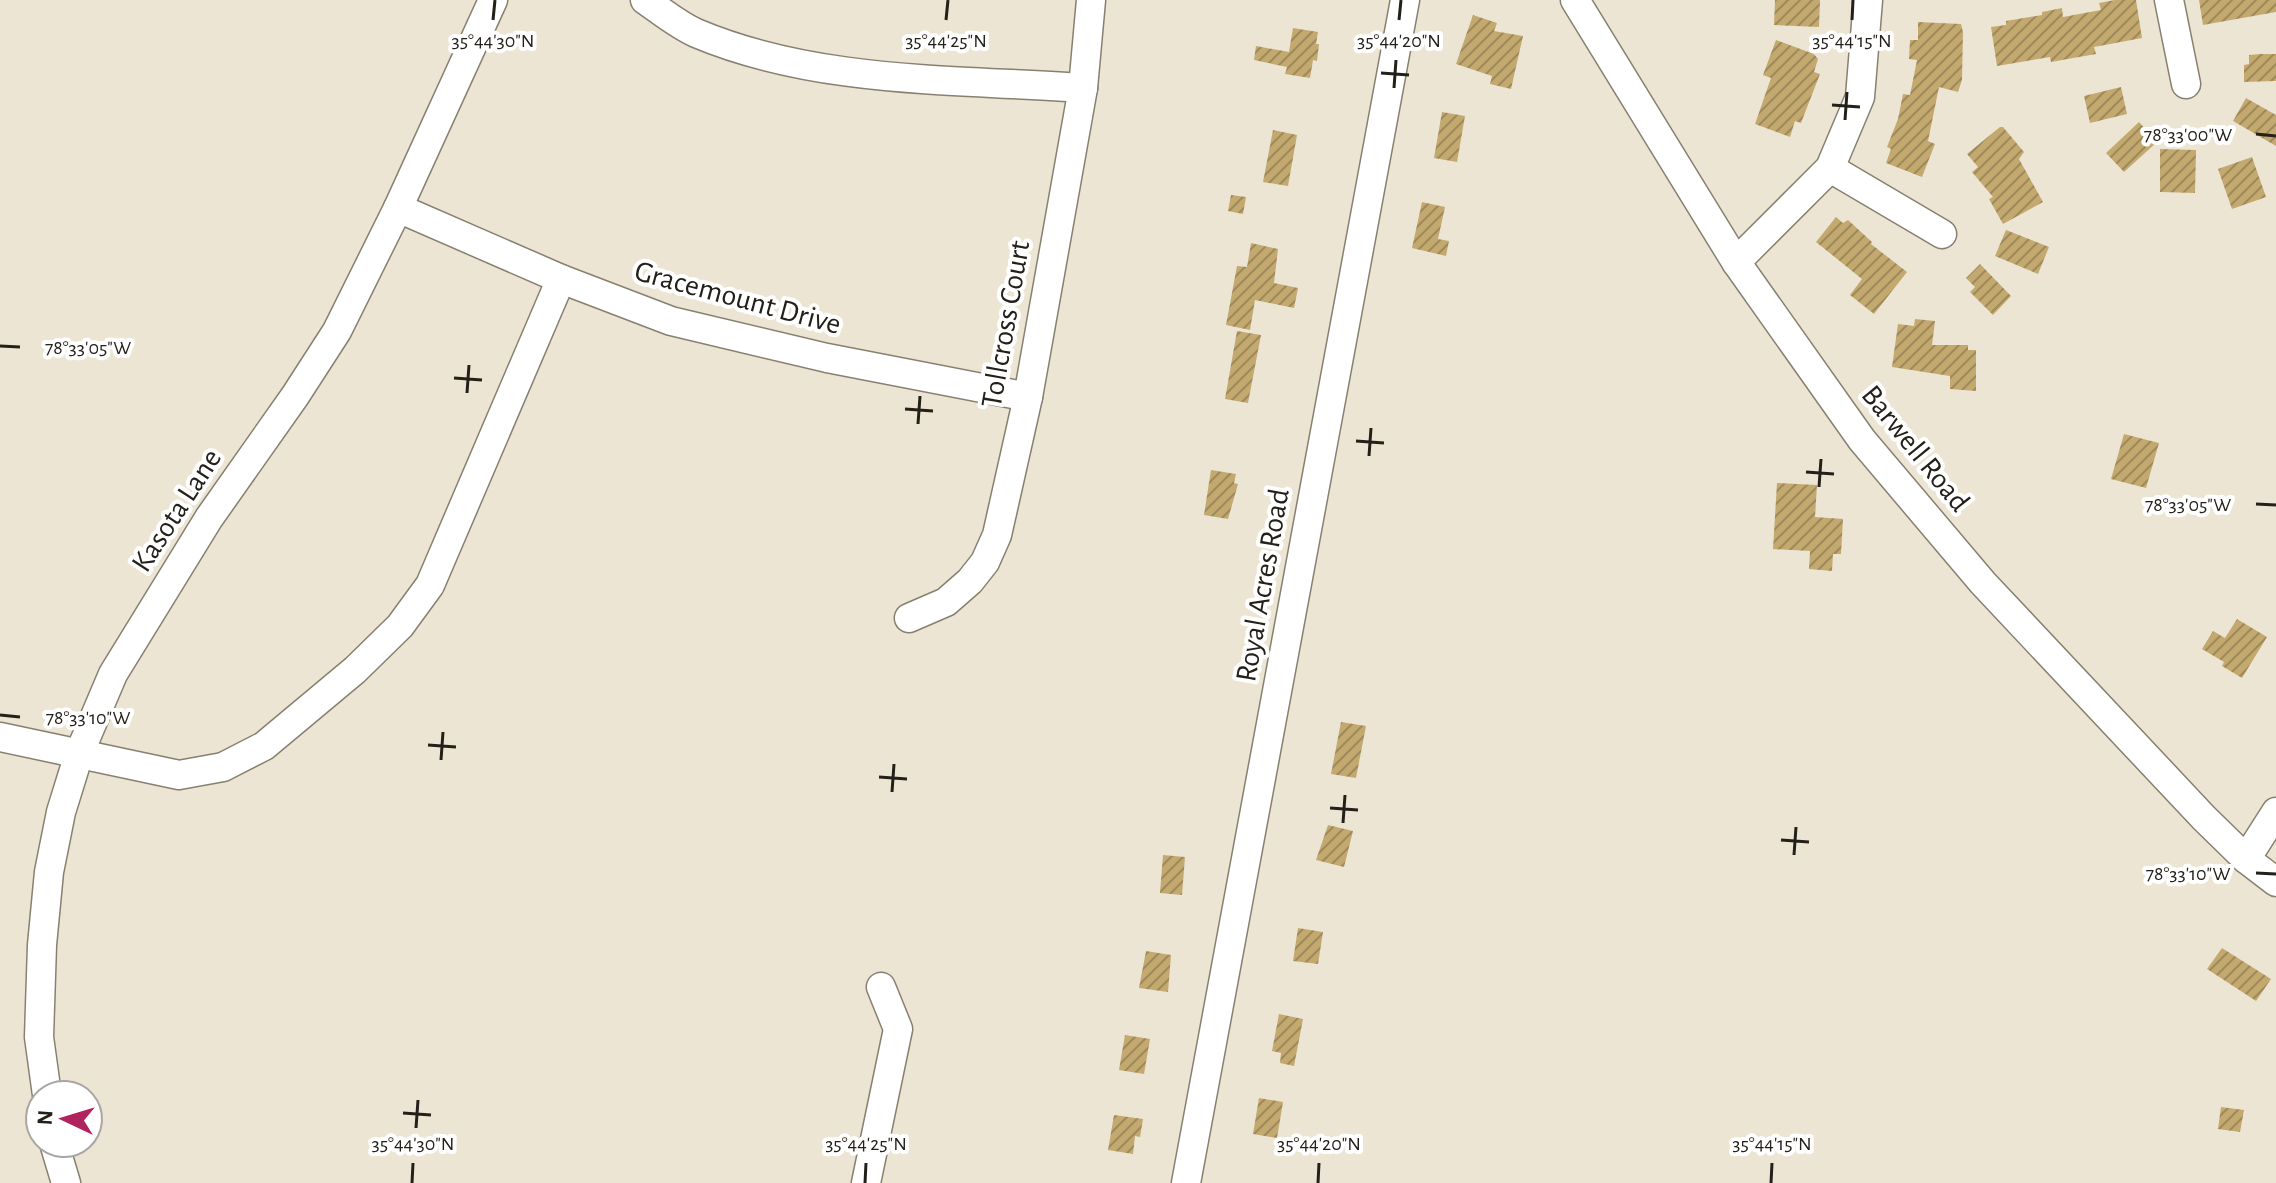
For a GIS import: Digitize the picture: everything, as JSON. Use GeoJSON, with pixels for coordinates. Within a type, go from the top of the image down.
{"type":"FeatureCollection","features":[{"type":"Feature","properties":{"kind":"street","name":"Kasota Lane"},"geometry":{"type":"LineString","coordinates":[[45,1079],[39,1037],[42,945],[49,872],[61,812],[79,754],[113,674],[209,518],[337,331],[398,208],[493,0]]}},
{"type":"Feature","properties":{"kind":"street"},"geometry":{"type":"LineString","coordinates":[[645,0],[693,32],[787,63],[874,74],[1083,88]]}},
{"type":"Feature","properties":{"kind":"street","name":"Tollcross Court"},"geometry":{"type":"LineString","coordinates":[[909,618],[946,602],[970,581],[985,562],[997,535],[1028,397],[1083,88],[1091,0]]}},
{"type":"Feature","properties":{"kind":"street","name":"Royal Acres Road"},"geometry":{"type":"LineString","coordinates":[[1186,1183],[1405,0]]}},
{"type":"Feature","properties":{"kind":"street","name":"Barwell Road"},"geometry":{"type":"LineString","coordinates":[[1575,0],[1736,262],[1862,440],[1983,583],[2246,859],[2276,882]]}},
{"type":"Feature","properties":{"kind":"street"},"geometry":{"type":"LineString","coordinates":[[1736,262],[1830,168],[1860,97],[1868,0]]}},
{"type":"Feature","properties":{"kind":"street"},"geometry":{"type":"LineString","coordinates":[[2169,0],[2186,84]]}},
{"type":"Feature","properties":{"kind":"street"},"geometry":{"type":"LineString","coordinates":[[1830,168],[1942,234]]}},
{"type":"Feature","properties":{"kind":"street","name":"Gracemount Drive"},"geometry":{"type":"LineString","coordinates":[[398,208],[561,279],[671,321],[827,358],[1028,397]]}},
{"type":"Feature","properties":{"kind":"street"},"geometry":{"type":"LineString","coordinates":[[0,737],[179,775],[223,767],[264,746],[400,626],[430,585],[561,279]]}},
{"type":"Feature","properties":{"kind":"street"},"geometry":{"type":"LineString","coordinates":[[2246,859],[2276,812]]}},
{"type":"Feature","properties":{"kind":"street"},"geometry":{"type":"LineString","coordinates":[[866,1183],[898,1029],[881,987]]}},
{"type":"Feature","properties":{"kind":"street"},"geometry":{"type":"LineString","coordinates":[[59,1159],[66,1183]]}},
{"type":"Feature","properties":{"kind":"building"},"geometry":{"type":"Polygon","coordinates":[[[1775,0],[1820,0],[1819,27],[1774,25],[1775,0]]]}},
{"type":"Feature","properties":{"kind":"building"},"geometry":{"type":"Polygon","coordinates":[[[2136,0],[2142,38],[2094,47],[2096,54],[2051,62],[2050,57],[1997,66],[1991,27],[2062,8],[2063,17],[2101,10],[2099,3],[2136,0]]]}},
{"type":"Feature","properties":{"kind":"building"},"geometry":{"type":"Polygon","coordinates":[[[2199,0],[2276,0],[2276,12],[2203,25],[2199,0]]]}},
{"type":"Feature","properties":{"kind":"building"},"geometry":{"type":"Polygon","coordinates":[[[1473,15],[1497,23],[1494,31],[1523,36],[1511,89],[1490,84],[1492,76],[1456,64],[1473,15]]]}},
{"type":"Feature","properties":{"kind":"building"},"geometry":{"type":"Polygon","coordinates":[[[1918,22],[1961,24],[1963,32],[1962,80],[1958,92],[1939,87],[1928,141],[1935,144],[1922,177],[1886,163],[1891,149],[1887,147],[1898,119],[1903,94],[1910,95],[1917,60],[1909,59],[1910,40],[1918,40],[1918,22]]]}},
{"type":"Feature","properties":{"kind":"building"},"geometry":{"type":"Polygon","coordinates":[[[1293,28],[1318,32],[1317,61],[1313,60],[1310,78],[1285,74],[1287,67],[1254,60],[1256,46],[1289,52],[1293,28]]]}},
{"type":"Feature","properties":{"kind":"building"},"geometry":{"type":"Polygon","coordinates":[[[1776,40],[1814,54],[1818,59],[1814,72],[1820,74],[1801,123],[1795,121],[1790,137],[1755,124],[1771,78],[1763,75],[1776,40]]]}},
{"type":"Feature","properties":{"kind":"building"},"geometry":{"type":"Polygon","coordinates":[[[2276,54],[2276,81],[2244,82],[2244,65],[2249,64],[2249,55],[2276,54]]]}},
{"type":"Feature","properties":{"kind":"building"},"geometry":{"type":"Polygon","coordinates":[[[2121,87],[2127,114],[2090,123],[2084,96],[2121,87]]]}},
{"type":"Feature","properties":{"kind":"building"},"geometry":{"type":"Polygon","coordinates":[[[2246,98],[2276,115],[2276,146],[2233,121],[2246,98]]]}},
{"type":"Feature","properties":{"kind":"building"},"geometry":{"type":"Polygon","coordinates":[[[1442,112],[1465,116],[1457,162],[1434,158],[1442,112]]]}},
{"type":"Feature","properties":{"kind":"building"},"geometry":{"type":"Polygon","coordinates":[[[2139,122],[2157,142],[2124,172],[2106,153],[2139,122]]]}},
{"type":"Feature","properties":{"kind":"building"},"geometry":{"type":"Polygon","coordinates":[[[2000,127],[2024,152],[2019,159],[2043,202],[2003,224],[1989,199],[1993,197],[1972,172],[1978,167],[1967,154],[2000,127]]]}},
{"type":"Feature","properties":{"kind":"building"},"geometry":{"type":"Polygon","coordinates":[[[1273,130],[1297,135],[1288,186],[1263,182],[1273,130]]]}},
{"type":"Feature","properties":{"kind":"building"},"geometry":{"type":"Polygon","coordinates":[[[2160,149],[2196,150],[2195,193],[2160,192],[2160,149]]]}},
{"type":"Feature","properties":{"kind":"building"},"geometry":{"type":"Polygon","coordinates":[[[2252,157],[2266,197],[2232,209],[2218,169],[2252,157]]]}},
{"type":"Feature","properties":{"kind":"building"},"geometry":{"type":"Polygon","coordinates":[[[1231,195],[1246,197],[1243,214],[1228,211],[1231,195]]]}},
{"type":"Feature","properties":{"kind":"building"},"geometry":{"type":"Polygon","coordinates":[[[1422,202],[1445,207],[1438,239],[1449,241],[1446,256],[1412,248],[1422,202]]]}},
{"type":"Feature","properties":{"kind":"building"},"geometry":{"type":"Polygon","coordinates":[[[1836,217],[1843,223],[1848,220],[1871,244],[1907,272],[1874,314],[1850,295],[1862,279],[1816,242],[1836,217]]]}},
{"type":"Feature","properties":{"kind":"building"},"geometry":{"type":"Polygon","coordinates":[[[2006,230],[2049,247],[2038,274],[1995,256],[2006,230]]]}},
{"type":"Feature","properties":{"kind":"building"},"geometry":{"type":"Polygon","coordinates":[[[1251,243],[1278,249],[1274,283],[1298,288],[1294,308],[1255,300],[1250,330],[1226,325],[1237,266],[1247,267],[1251,243]]]}},
{"type":"Feature","properties":{"kind":"building"},"geometry":{"type":"Polygon","coordinates":[[[1980,264],[2011,296],[1993,315],[1970,292],[1975,287],[1966,278],[1980,264]]]}},
{"type":"Feature","properties":{"kind":"building"},"geometry":{"type":"Polygon","coordinates":[[[1915,319],[1935,321],[1932,345],[1968,345],[1968,350],[1976,350],[1976,391],[1950,389],[1950,376],[1892,367],[1898,324],[1914,326],[1915,319]]]}},
{"type":"Feature","properties":{"kind":"building"},"geometry":{"type":"Polygon","coordinates":[[[1237,331],[1261,335],[1248,403],[1225,399],[1237,331]]]}},
{"type":"Feature","properties":{"kind":"building"},"geometry":{"type":"Polygon","coordinates":[[[2124,434],[2159,443],[2146,488],[2111,479],[2124,434]]]}},
{"type":"Feature","properties":{"kind":"building"},"geometry":{"type":"Polygon","coordinates":[[[1211,470],[1236,474],[1234,483],[1238,484],[1228,519],[1204,515],[1211,470]]]}},
{"type":"Feature","properties":{"kind":"building"},"geometry":{"type":"Polygon","coordinates":[[[1777,483],[1817,485],[1815,517],[1843,519],[1841,554],[1833,554],[1832,571],[1809,569],[1810,551],[1773,549],[1777,483]]]}},
{"type":"Feature","properties":{"kind":"building"},"geometry":{"type":"Polygon","coordinates":[[[2237,619],[2267,637],[2242,678],[2202,649],[2213,631],[2225,638],[2237,619]]]}},
{"type":"Feature","properties":{"kind":"building"},"geometry":{"type":"Polygon","coordinates":[[[1341,722],[1366,726],[1356,778],[1331,774],[1341,722]]]}},
{"type":"Feature","properties":{"kind":"building"},"geometry":{"type":"Polygon","coordinates":[[[1328,825],[1353,831],[1344,867],[1316,860],[1328,825]]]}},
{"type":"Feature","properties":{"kind":"building"},"geometry":{"type":"Polygon","coordinates":[[[1163,855],[1185,857],[1182,895],[1160,893],[1163,855]]]}},
{"type":"Feature","properties":{"kind":"building"},"geometry":{"type":"Polygon","coordinates":[[[1298,928],[1323,932],[1318,964],[1293,961],[1298,928]]]}},
{"type":"Feature","properties":{"kind":"building"},"geometry":{"type":"Polygon","coordinates":[[[2222,948],[2271,979],[2256,1001],[2207,969],[2222,948]]]}},
{"type":"Feature","properties":{"kind":"building"},"geometry":{"type":"Polygon","coordinates":[[[1146,951],[1171,955],[1168,992],[1139,988],[1146,951]]]}},
{"type":"Feature","properties":{"kind":"building"},"geometry":{"type":"Polygon","coordinates":[[[1279,1014],[1303,1019],[1294,1066],[1280,1063],[1281,1053],[1272,1051],[1279,1014]]]}},
{"type":"Feature","properties":{"kind":"building"},"geometry":{"type":"Polygon","coordinates":[[[1125,1035],[1150,1039],[1144,1074],[1119,1070],[1125,1035]]]}},
{"type":"Feature","properties":{"kind":"building"},"geometry":{"type":"Polygon","coordinates":[[[1259,1098],[1283,1102],[1277,1138],[1253,1134],[1259,1098]]]}},
{"type":"Feature","properties":{"kind":"building"},"geometry":{"type":"Polygon","coordinates":[[[2221,1107],[2244,1110],[2240,1132],[2218,1129],[2221,1107]]]}},
{"type":"Feature","properties":{"kind":"building"},"geometry":{"type":"Polygon","coordinates":[[[1114,1115],[1143,1119],[1140,1137],[1135,1136],[1133,1154],[1108,1150],[1114,1115]]]}}]}
